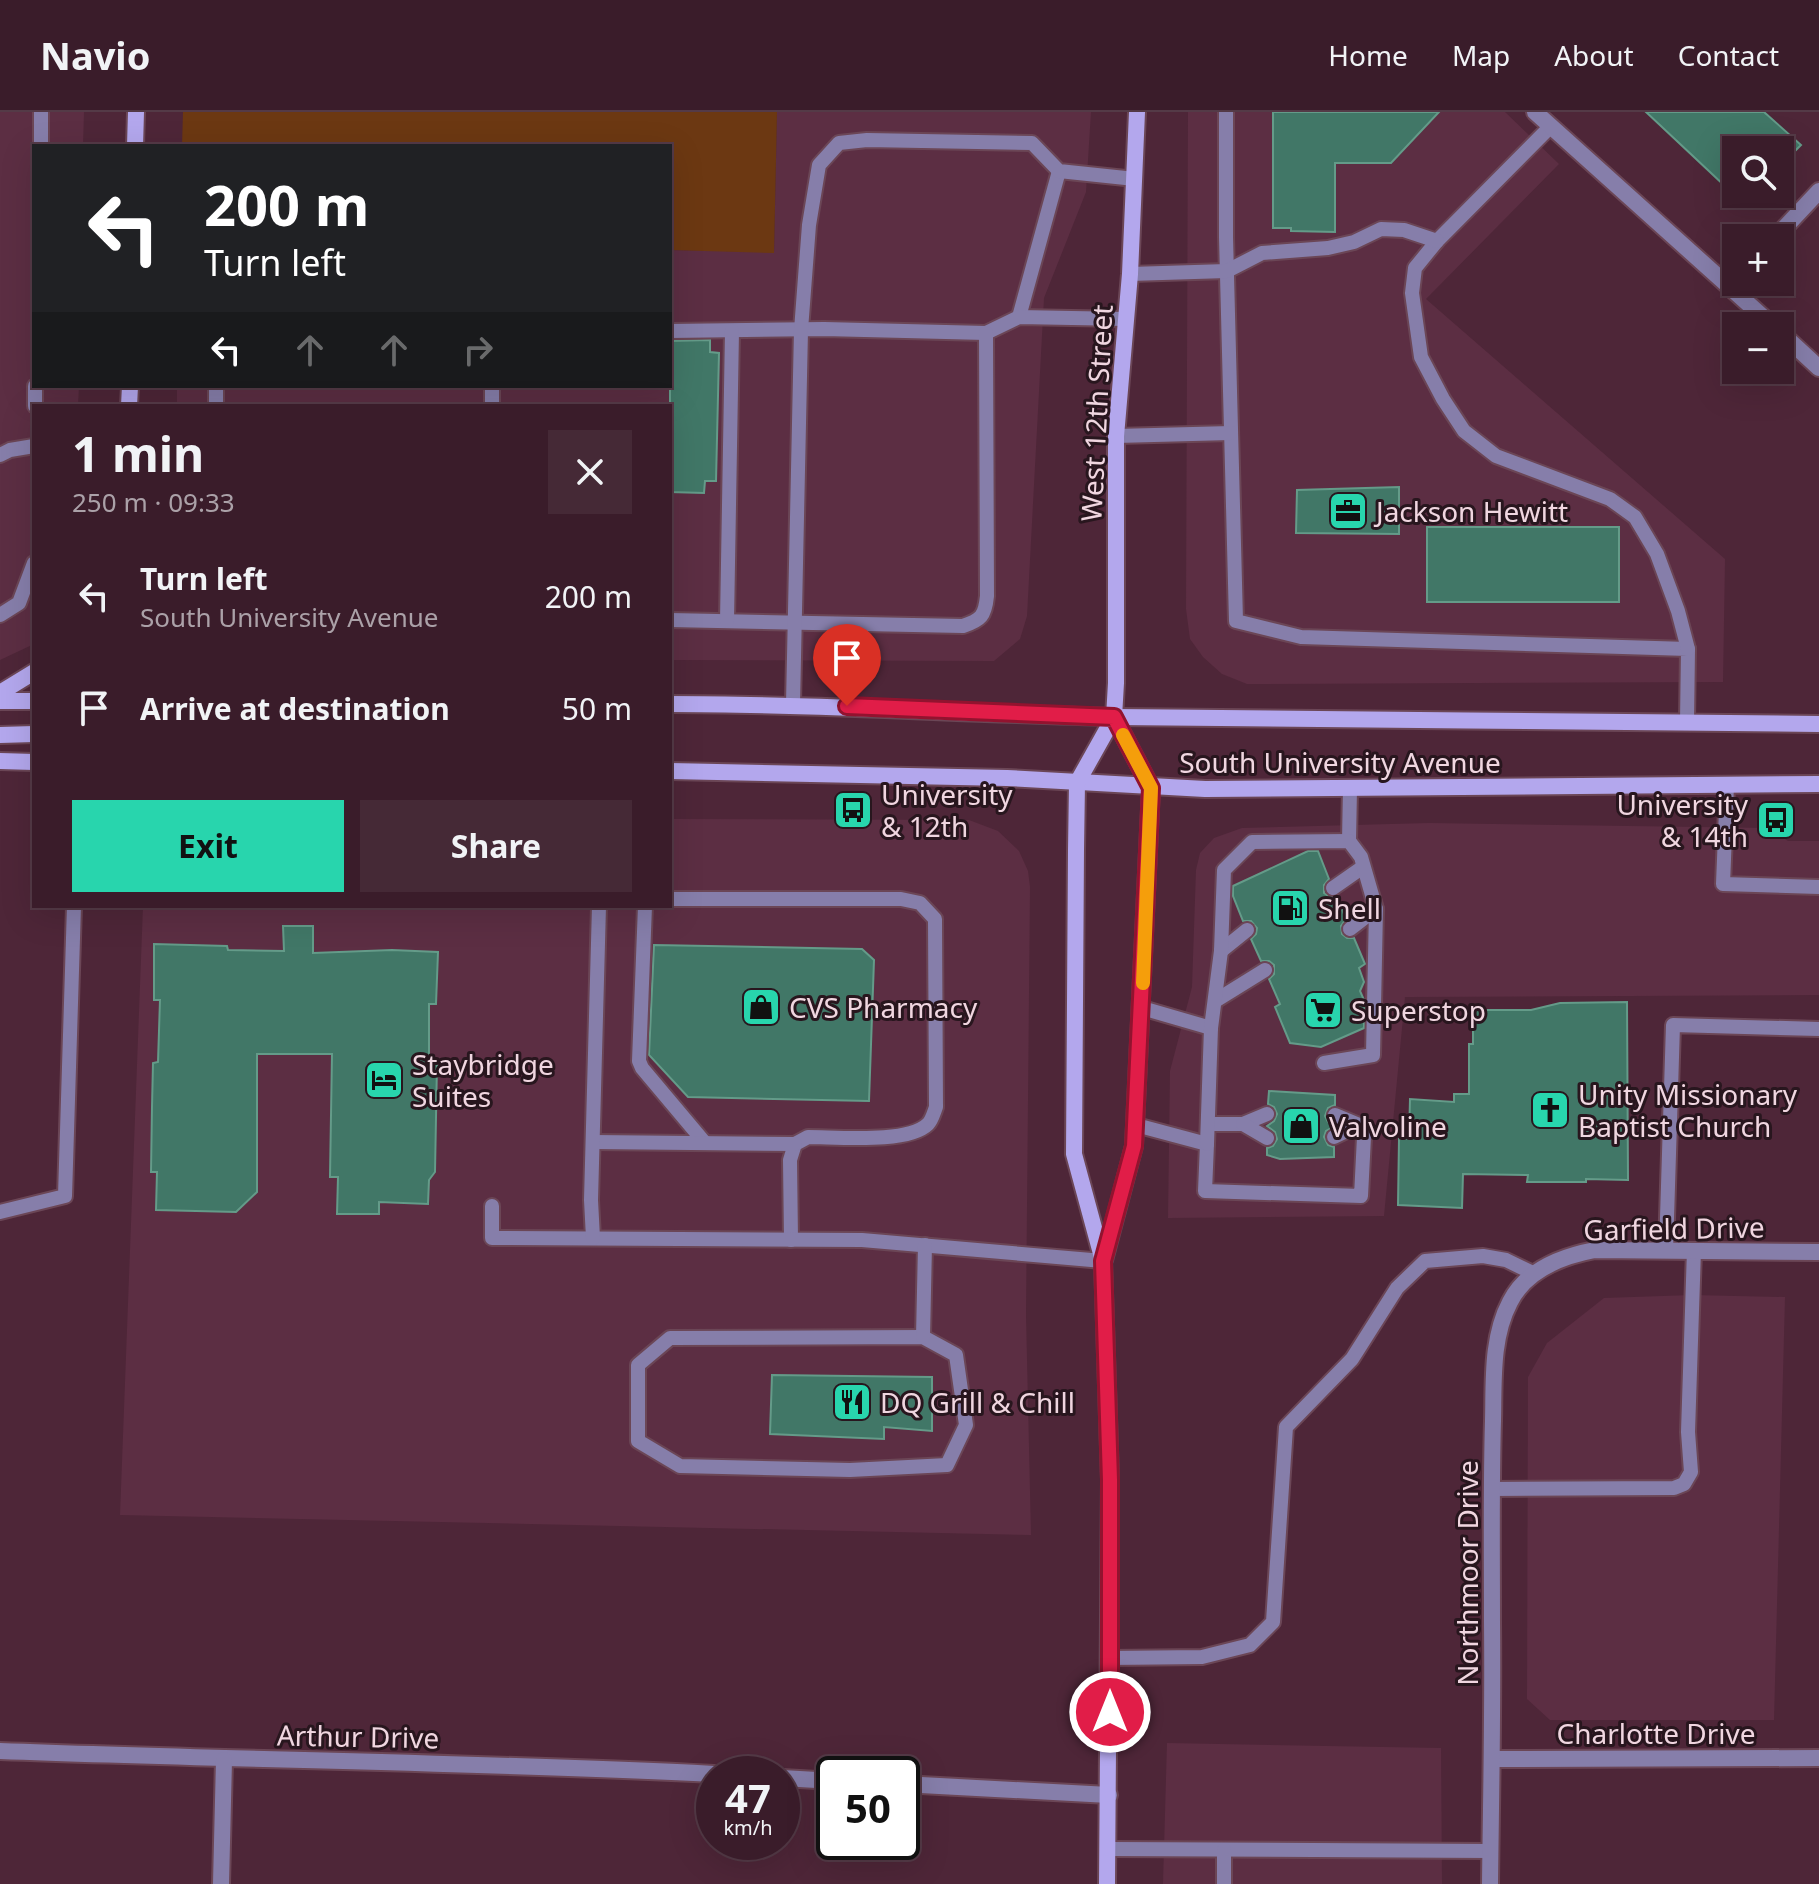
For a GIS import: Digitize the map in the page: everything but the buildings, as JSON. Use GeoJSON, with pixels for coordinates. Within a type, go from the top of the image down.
{"type":"FeatureCollection","features":[{"type":"Feature","properties":{"kind":"main road"},"geometry":{"type":"LineString","coordinates":[[135,144],[136,112]]}},
{"type":"Feature","properties":{"kind":"main road","name":"West 12th Street"},"geometry":{"type":"LineString","coordinates":[[1107,1884],[1110,1480],[1103,1261],[1074,1154],[1077,783],[1114,717],[1116,436],[1130,274],[1137,112]]}},
{"type":"Feature","properties":{"kind":"main road"},"geometry":{"type":"LineString","coordinates":[[0,693],[32,673]]}},
{"type":"Feature","properties":{"kind":"main road"},"geometry":{"type":"LineString","coordinates":[[0,701],[32,701]]}},
{"type":"Feature","properties":{"kind":"main road","name":"South University Avenue"},"geometry":{"type":"LineString","coordinates":[[672,704],[793,704],[1114,717],[1819,724]]}},
{"type":"Feature","properties":{"kind":"main road","name":"West 12th Street"},"geometry":{"type":"LineString","coordinates":[[1103,1261],[1134,1146],[1151,788],[1114,717]]}},
{"type":"Feature","properties":{"kind":"main road"},"geometry":{"type":"LineString","coordinates":[[0,735],[32,734]]}},
{"type":"Feature","properties":{"kind":"main road"},"geometry":{"type":"LineString","coordinates":[[0,761],[32,762]]}},
{"type":"Feature","properties":{"kind":"main road","name":"South University Avenue"},"geometry":{"type":"LineString","coordinates":[[672,771],[1007,778],[1151,788],[1819,784]]}},
{"type":"Feature","properties":{"kind":"street"},"geometry":{"type":"LineString","coordinates":[[1535,112],[1722,274]]}},
{"type":"Feature","properties":{"kind":"street"},"geometry":{"type":"LineString","coordinates":[[1788,224],[1819,191]]}},
{"type":"Feature","properties":{"kind":"street"},"geometry":{"type":"LineString","coordinates":[[1744,296],[1760,312]]}},
{"type":"Feature","properties":{"kind":"street"},"geometry":{"type":"LineString","coordinates":[[1794,345],[1819,368]]}},
{"type":"Feature","properties":{"kind":"street","name":"Garfield Drive"},"geometry":{"type":"LineString","coordinates":[[1535,1274],[1551,1263],[1595,1250],[1819,1252]]}},
{"type":"Feature","properties":{"kind":"street","name":"Northmoor Drive"},"geometry":{"type":"LineString","coordinates":[[1490,1884],[1494,1759],[1491,1489],[1495,1352],[1510,1302],[1535,1274]]}},
{"type":"Feature","properties":{"kind":"street","name":"Arthur Drive"},"geometry":{"type":"LineString","coordinates":[[0,1751],[224,1760],[563,1766],[696,1773]]}},
{"type":"Feature","properties":{"kind":"street","name":"Charlotte Drive"},"geometry":{"type":"LineString","coordinates":[[1494,1759],[1819,1758]]}},
{"type":"Feature","properties":{"kind":"street"},"geometry":{"type":"LineString","coordinates":[[221,1884],[224,1760]]}},
{"type":"Feature","properties":{"kind":"street"},"geometry":{"type":"LineString","coordinates":[[920,1785],[1109,1795]]}},
{"type":"Feature","properties":{"kind":"lane"},"geometry":{"type":"LineString","coordinates":[[41,112],[41,144]]}},
{"type":"Feature","properties":{"kind":"lane"},"geometry":{"type":"LineString","coordinates":[[1226,112],[1236,621],[1301,637],[1688,649]]}},
{"type":"Feature","properties":{"kind":"lane"},"geometry":{"type":"LineString","coordinates":[[1551,126],[1437,241],[1415,268],[1412,293],[1421,357],[1464,431],[1496,456],[1610,499],[1635,517],[1657,554],[1688,649],[1687,722]]}},
{"type":"Feature","properties":{"kind":"lane"},"geometry":{"type":"LineString","coordinates":[[793,704],[801,330],[809,225],[819,165],[839,143],[867,140],[1032,143],[1059,171],[1135,179]]}},
{"type":"Feature","properties":{"kind":"lane"},"geometry":{"type":"LineString","coordinates":[[1019,317],[1059,171]]}},
{"type":"Feature","properties":{"kind":"lane"},"geometry":{"type":"LineString","coordinates":[[1130,274],[1227,271],[1262,253],[1328,248],[1354,242],[1381,229],[1404,230],[1437,241]]}},
{"type":"Feature","properties":{"kind":"lane"},"geometry":{"type":"LineString","coordinates":[[672,331],[986,333],[1019,317],[1125,319]]}},
{"type":"Feature","properties":{"kind":"lane"},"geometry":{"type":"LineString","coordinates":[[727,621],[732,331]]}},
{"type":"Feature","properties":{"kind":"lane"},"geometry":{"type":"LineString","coordinates":[[672,620],[963,626],[979,621],[985,613],[986,333]]}},
{"type":"Feature","properties":{"kind":"lane"},"geometry":{"type":"LineString","coordinates":[[1116,436],[1231,433]]}},
{"type":"Feature","properties":{"kind":"lane"},"geometry":{"type":"LineString","coordinates":[[0,455],[32,446]]}},
{"type":"Feature","properties":{"kind":"lane"},"geometry":{"type":"LineString","coordinates":[[0,615],[19,603],[32,568]]}},
{"type":"Feature","properties":{"kind":"lane"},"geometry":{"type":"LineString","coordinates":[[1727,785],[1723,884],[1819,887]]}},
{"type":"Feature","properties":{"kind":"lane"},"geometry":{"type":"LineString","coordinates":[[1324,1063],[1373,1055],[1376,909],[1361,857],[1349,841],[1350,788]]}},
{"type":"Feature","properties":{"kind":"lane"},"geometry":{"type":"LineString","coordinates":[[1335,1115],[1359,1125],[1364,1137],[1361,1196],[1205,1191],[1211,1028],[1221,951],[1224,870],[1252,842],[1349,841]]}},
{"type":"Feature","properties":{"kind":"lane"},"geometry":{"type":"LineString","coordinates":[[1333,888],[1363,867]]}},
{"type":"Feature","properties":{"kind":"lane"},"geometry":{"type":"LineString","coordinates":[[593,1142],[795,1144],[808,1137],[900,1136],[916,1132],[930,1123],[936,1107],[935,919],[920,903],[901,899],[672,899]]}},
{"type":"Feature","properties":{"kind":"lane"},"geometry":{"type":"LineString","coordinates":[[0,1212],[65,1196],[74,908]]}},
{"type":"Feature","properties":{"kind":"lane"},"geometry":{"type":"LineString","coordinates":[[593,1238],[599,908]]}},
{"type":"Feature","properties":{"kind":"lane"},"geometry":{"type":"LineString","coordinates":[[645,908],[639,1061],[705,1143]]}},
{"type":"Feature","properties":{"kind":"lane"},"geometry":{"type":"LineString","coordinates":[[1350,929],[1376,909]]}},
{"type":"Feature","properties":{"kind":"lane"},"geometry":{"type":"LineString","coordinates":[[1221,951],[1247,930]]}},
{"type":"Feature","properties":{"kind":"lane"},"geometry":{"type":"LineString","coordinates":[[1215,1001],[1265,970]]}},
{"type":"Feature","properties":{"kind":"lane"},"geometry":{"type":"LineString","coordinates":[[1142,1008],[1211,1028]]}},
{"type":"Feature","properties":{"kind":"lane"},"geometry":{"type":"LineString","coordinates":[[1666,1250],[1673,1025],[1819,1029]]}},
{"type":"Feature","properties":{"kind":"lane"},"geometry":{"type":"LineString","coordinates":[[1208,1124],[1243,1124],[1267,1114]]}},
{"type":"Feature","properties":{"kind":"lane"},"geometry":{"type":"LineString","coordinates":[[1243,1124],[1267,1138]]}},
{"type":"Feature","properties":{"kind":"lane"},"geometry":{"type":"LineString","coordinates":[[1136,1125],[1207,1144]]}},
{"type":"Feature","properties":{"kind":"lane"},"geometry":{"type":"LineString","coordinates":[[1334,1137],[1359,1125]]}},
{"type":"Feature","properties":{"kind":"lane"},"geometry":{"type":"LineString","coordinates":[[791,1240],[790,1160],[795,1144]]}},
{"type":"Feature","properties":{"kind":"lane"},"geometry":{"type":"LineString","coordinates":[[492,1206],[492,1238],[862,1240],[1103,1261]]}},
{"type":"Feature","properties":{"kind":"lane"},"geometry":{"type":"LineString","coordinates":[[923,1337],[925,1245]]}},
{"type":"Feature","properties":{"kind":"lane"},"geometry":{"type":"LineString","coordinates":[[1491,1489],[1674,1488],[1684,1484],[1691,1472],[1688,1432],[1694,1250]]}},
{"type":"Feature","properties":{"kind":"lane"},"geometry":{"type":"LineString","coordinates":[[1110,1658],[1202,1657],[1250,1645],[1273,1622],[1286,1427],[1352,1359],[1397,1288],[1425,1261],[1483,1256],[1506,1260],[1535,1274]]}},
{"type":"Feature","properties":{"kind":"lane"},"geometry":{"type":"LineString","coordinates":[[923,1337],[956,1355],[966,1425],[947,1465],[850,1470],[680,1466],[638,1441],[638,1365],[670,1338],[923,1337]]}},
{"type":"Feature","properties":{"kind":"lane"},"geometry":{"type":"LineString","coordinates":[[1108,1849],[1490,1851]]}},
{"type":"Feature","properties":{"kind":"lane"},"geometry":{"type":"LineString","coordinates":[[1224,1850],[1224,1884]]}},
{"type":"Feature","properties":{"kind":"shaded area"},"geometry":{"type":"Polygon","coordinates":[[[0,112],[84,112],[83,144],[32,144],[32,388],[79,388],[78,404],[32,404],[32,645],[0,660],[0,112]]]}},
{"type":"Feature","properties":{"kind":"shaded area"},"geometry":{"type":"Polygon","coordinates":[[[183,112],[777,112],[774,253],[672,250],[672,144],[182,144],[183,112]]]}},
{"type":"Feature","properties":{"kind":"shaded area"},"geometry":{"type":"Polygon","coordinates":[[[777,112],[1091,112],[1086,192],[1044,298],[1027,616],[1020,639],[994,661],[672,660],[672,404],[177,404],[177,388],[672,388],[672,250],[774,252],[777,112]]]}},
{"type":"Feature","properties":{"kind":"shaded area"},"geometry":{"type":"Polygon","coordinates":[[[1188,112],[1505,112],[1559,164],[1426,299],[1725,559],[1723,682],[1247,684],[1222,674],[1203,657],[1190,639],[1186,609],[1188,112]]]}},
{"type":"Feature","properties":{"kind":"shaded area"},"geometry":{"type":"Polygon","coordinates":[[[672,819],[969,820],[998,831],[1019,851],[1028,871],[1030,887],[1026,1315],[1031,1535],[120,1515],[143,908],[672,908],[672,819]]]}},
{"type":"Feature","properties":{"kind":"shaded area"},"geometry":{"type":"Polygon","coordinates":[[[1429,823],[1769,828],[1788,841],[1819,841],[1819,995],[1405,997],[1384,1216],[1168,1218],[1170,1071],[1192,987],[1196,870],[1200,853],[1214,838],[1242,828],[1429,823]]]}},
{"type":"Feature","properties":{"kind":"shaded area"},"geometry":{"type":"Polygon","coordinates":[[[1692,1295],[1785,1297],[1774,1720],[1550,1720],[1527,1699],[1528,1377],[1547,1343],[1604,1298],[1692,1295]]]}},
{"type":"Feature","properties":{"kind":"shaded area"},"geometry":{"type":"Polygon","coordinates":[[[1167,1743],[1441,1748],[1442,1884],[1163,1884],[1167,1743]]]}},
{"type":"Feature","properties":{"kind":"slow traffic"},"geometry":{"type":"LineString","coordinates":[[1123,735],[1151,788],[1143,983]]}},
{"type":"Feature","properties":{"kind":"place","name":"Jackson Hewitt"},"geometry":{"type":"Point","coordinates":[1348,511]}},
{"type":"Feature","properties":{"kind":"place","name":"University & 12th"},"geometry":{"type":"Point","coordinates":[853,810]}},
{"type":"Feature","properties":{"kind":"place","name":"University & 14th"},"geometry":{"type":"Point","coordinates":[1776,820]}},
{"type":"Feature","properties":{"kind":"place","name":"Shell"},"geometry":{"type":"Point","coordinates":[1290,908]}},
{"type":"Feature","properties":{"kind":"place","name":"CVS Pharmacy"},"geometry":{"type":"Point","coordinates":[761,1007]}},
{"type":"Feature","properties":{"kind":"place","name":"Superstop"},"geometry":{"type":"Point","coordinates":[1323,1010]}},
{"type":"Feature","properties":{"kind":"place","name":"Staybridge Suites"},"geometry":{"type":"Point","coordinates":[384,1080]}},
{"type":"Feature","properties":{"kind":"place","name":"Unity Missionary Baptist Church"},"geometry":{"type":"Point","coordinates":[1550,1110]}},
{"type":"Feature","properties":{"kind":"place","name":"Valvoline"},"geometry":{"type":"Point","coordinates":[1301,1126]}},
{"type":"Feature","properties":{"kind":"place","name":"DQ Grill & Chill"},"geometry":{"type":"Point","coordinates":[852,1402]}},
{"type":"Feature","properties":{"kind":"route"},"geometry":{"type":"LineString","coordinates":[[847,706],[1114,717],[1151,788],[1134,1146],[1103,1261],[1110,1480],[1110,1712]]}}]}
